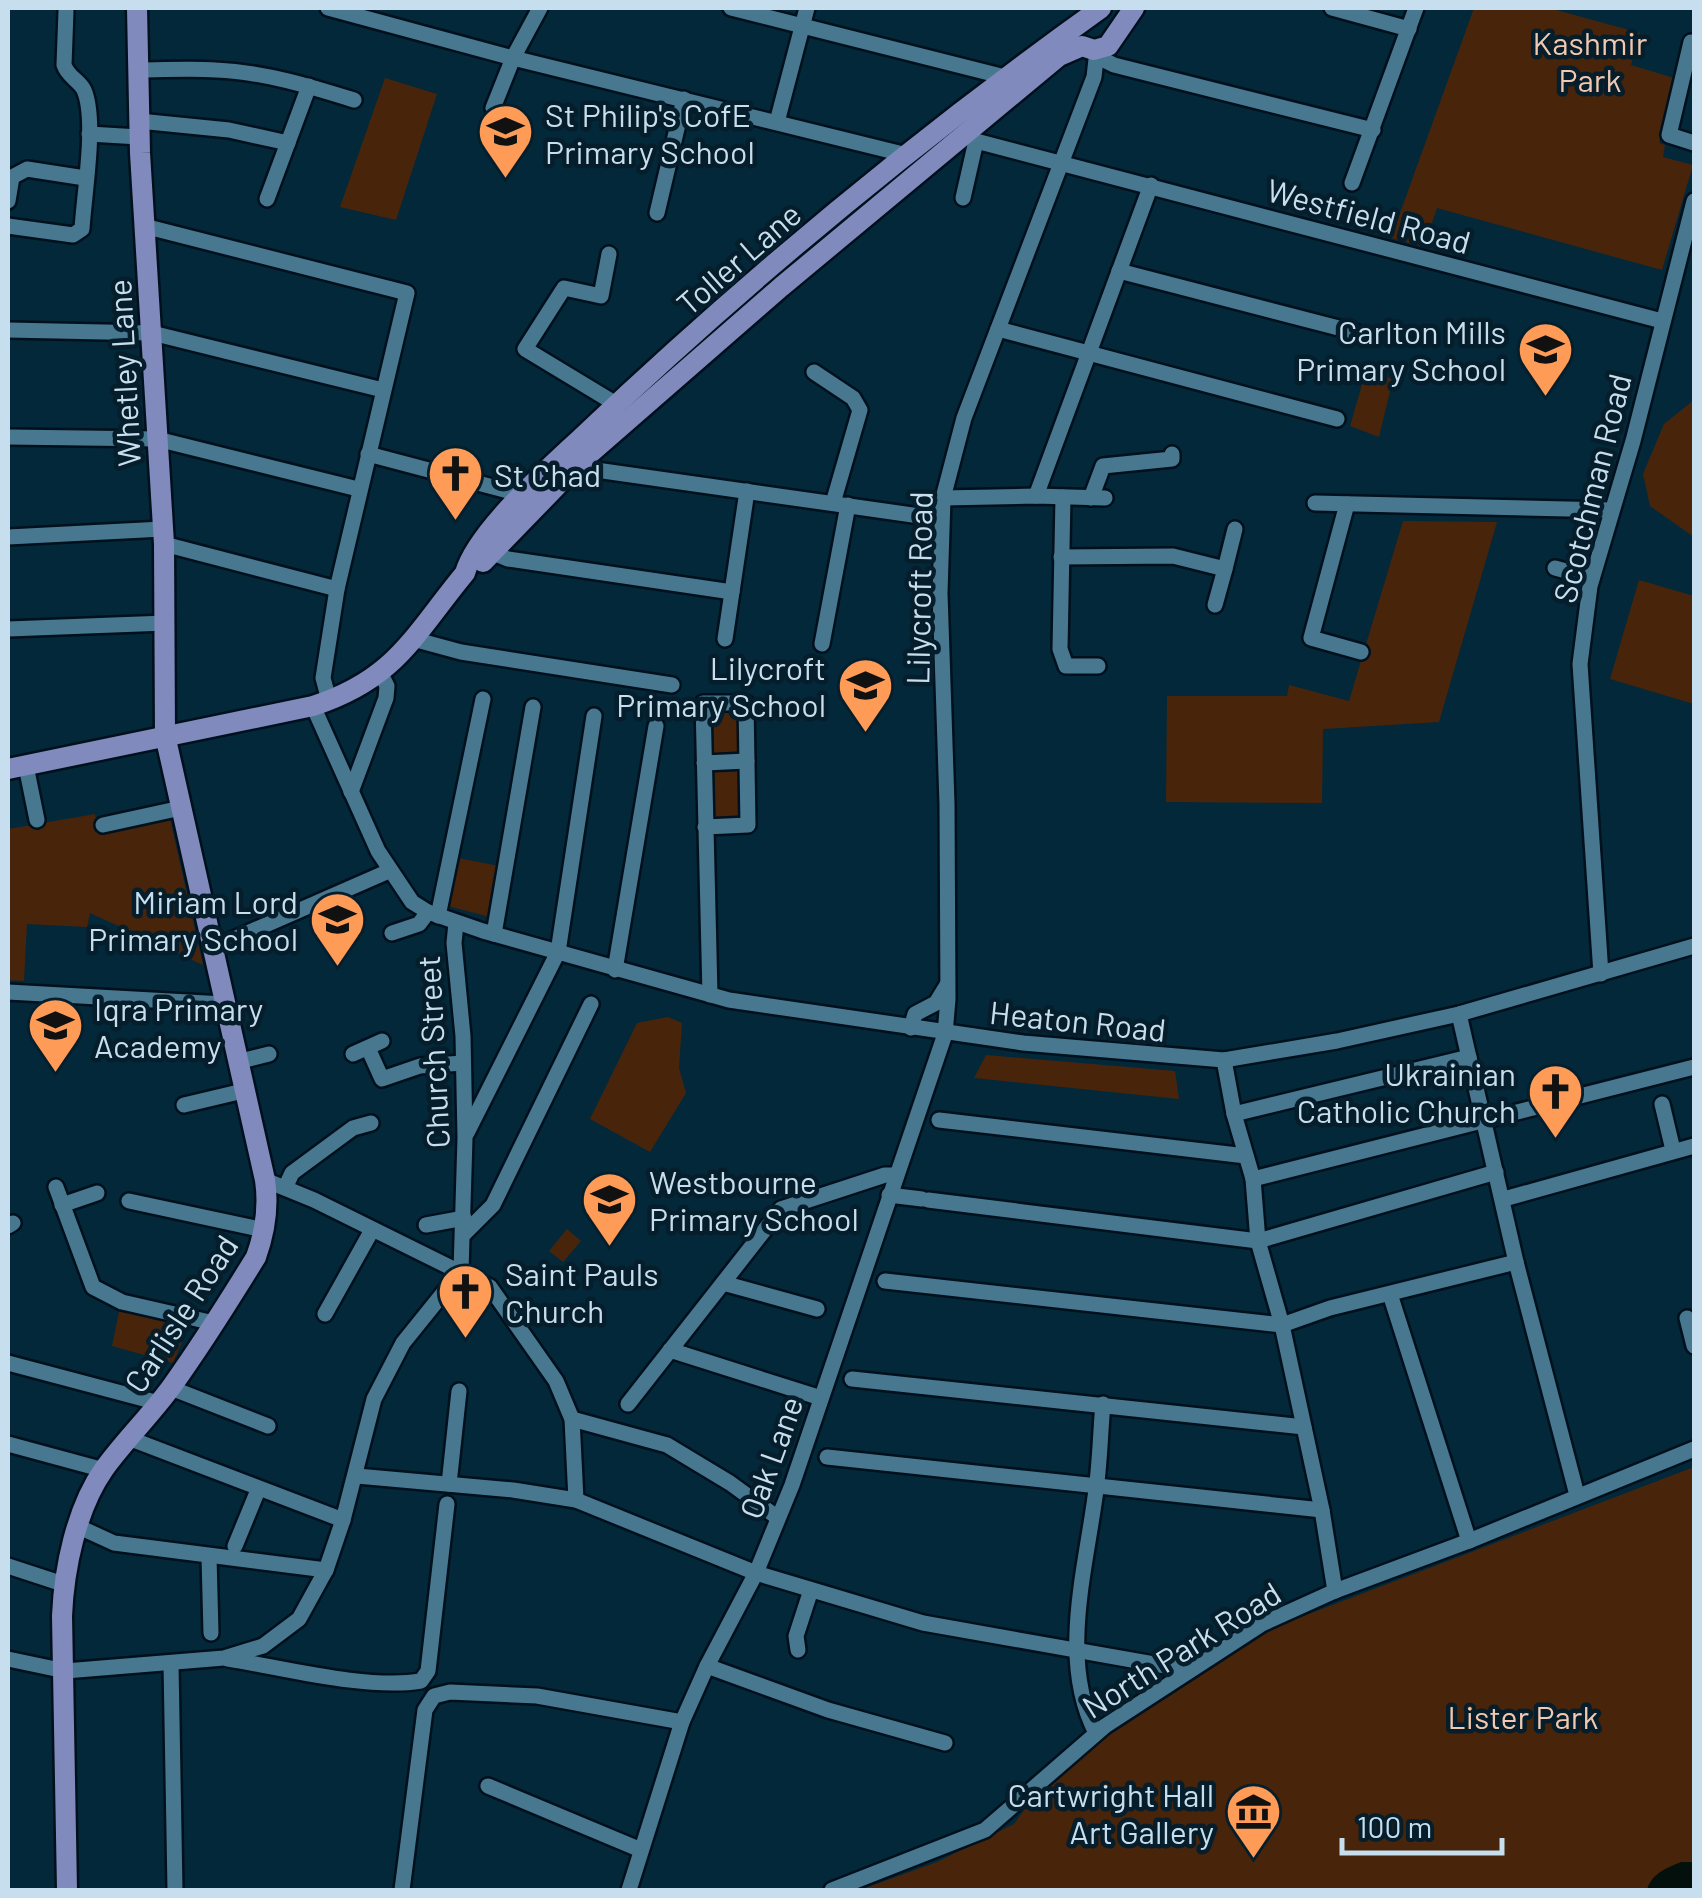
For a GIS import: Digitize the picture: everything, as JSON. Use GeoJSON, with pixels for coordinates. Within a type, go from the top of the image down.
{"type":"FeatureCollection","features":[{"type":"Feature","properties":{"kind":"main road","name":"Whetley Lane"},"geometry":{"type":"LineString","coordinates":[[136,8],[139,129],[163,536],[165,735]]}},
{"type":"Feature","properties":{"kind":"main road","name":"Toller Lane"},"geometry":{"type":"LineString","coordinates":[[570,460],[616,404],[833,230],[907,154],[1059,56],[1092,51],[1111,43],[1134,8]]}},
{"type":"Feature","properties":{"kind":"main road","name":"Toller Lane"},"geometry":{"type":"LineString","coordinates":[[1092,51],[1076,34],[1095,11]]}},
{"type":"Feature","properties":{"kind":"main road","name":"Toller Lane"},"geometry":{"type":"LineString","coordinates":[[833,230],[972,138],[1012,84],[1095,11]]}},
{"type":"Feature","properties":{"kind":"main road"},"geometry":{"type":"LineString","coordinates":[[907,154],[924,170]]}},
{"type":"Feature","properties":{"kind":"main road","name":"Toller Lane"},"geometry":{"type":"LineString","coordinates":[[17,767],[322,703],[380,674],[465,574],[469,559],[486,548],[570,460],[774,279]]}},
{"type":"Feature","properties":{"kind":"main road","name":"Carlisle Road"},"geometry":{"type":"LineString","coordinates":[[67,1890],[64,1584],[79,1527],[104,1470],[165,1396],[256,1257],[275,1184],[243,1091],[165,735]]}},
{"type":"Feature","properties":{"kind":"street"},"geometry":{"type":"LineString","coordinates":[[328,8],[387,15],[514,58],[907,154]]}},
{"type":"Feature","properties":{"kind":"street"},"geometry":{"type":"LineString","coordinates":[[493,108],[540,8]]}},
{"type":"Feature","properties":{"kind":"street"},"geometry":{"type":"LineString","coordinates":[[731,8],[1012,84]]}},
{"type":"Feature","properties":{"kind":"street"},"geometry":{"type":"LineString","coordinates":[[777,122],[808,8]]}},
{"type":"Feature","properties":{"kind":"street"},"geometry":{"type":"LineString","coordinates":[[1332,8],[1409,29]]}},
{"type":"Feature","properties":{"kind":"street"},"geometry":{"type":"LineString","coordinates":[[1352,183],[1416,8]]}},
{"type":"Feature","properties":{"kind":"street"},"geometry":{"type":"LineString","coordinates":[[8,226],[74,235],[82,229],[90,134],[83,88],[66,73],[64,66],[66,11]]}},
{"type":"Feature","properties":{"kind":"street"},"geometry":{"type":"LineString","coordinates":[[1691,42],[1669,135],[1694,143]]}},
{"type":"Feature","properties":{"kind":"street"},"geometry":{"type":"LineString","coordinates":[[1092,51],[1114,65],[1373,130]]}},
{"type":"Feature","properties":{"kind":"street","name":"Lilycroft Road"},"geometry":{"type":"LineString","coordinates":[[946,1034],[940,519],[964,418],[1094,78],[1092,51]]}},
{"type":"Feature","properties":{"kind":"street"},"geometry":{"type":"LineString","coordinates":[[138,70],[218,70],[309,86],[354,100]]}},
{"type":"Feature","properties":{"kind":"street"},"geometry":{"type":"LineString","coordinates":[[267,199],[309,86]]}},
{"type":"Feature","properties":{"kind":"street"},"geometry":{"type":"LineString","coordinates":[[657,213],[684,99]]}},
{"type":"Feature","properties":{"kind":"street"},"geometry":{"type":"LineString","coordinates":[[90,134],[139,129],[229,130],[288,143]]}},
{"type":"Feature","properties":{"kind":"street"},"geometry":{"type":"LineString","coordinates":[[963,198],[972,138]]}},
{"type":"Feature","properties":{"kind":"street","name":"Westfield Road"},"geometry":{"type":"LineString","coordinates":[[972,138],[1662,321]]}},
{"type":"Feature","properties":{"kind":"street"},"geometry":{"type":"LineString","coordinates":[[8,201],[12,177],[27,169],[85,178]]}},
{"type":"Feature","properties":{"kind":"street"},"geometry":{"type":"LineString","coordinates":[[1036,496],[1151,185]]}},
{"type":"Feature","properties":{"kind":"street","name":"Scotchman Road"},"geometry":{"type":"LineString","coordinates":[[1601,974],[1580,664],[1592,578],[1632,442],[1694,200]]}},
{"type":"Feature","properties":{"kind":"street","name":"Church Street"},"geometry":{"type":"LineString","coordinates":[[144,226],[407,293],[337,589],[322,703],[351,792],[389,871],[412,902],[456,922],[465,1138],[462,1271]]}},
{"type":"Feature","properties":{"kind":"street"},"geometry":{"type":"LineString","coordinates":[[609,254],[601,296],[564,288],[525,349],[616,404]]}},
{"type":"Feature","properties":{"kind":"street"},"geometry":{"type":"LineString","coordinates":[[1119,271],[1358,333]]}},
{"type":"Feature","properties":{"kind":"street"},"geometry":{"type":"LineString","coordinates":[[8,330],[152,334],[383,390]]}},
{"type":"Feature","properties":{"kind":"street"},"geometry":{"type":"LineString","coordinates":[[998,330],[1337,418]]}},
{"type":"Feature","properties":{"kind":"street"},"geometry":{"type":"LineString","coordinates":[[814,372],[853,398],[860,410],[840,504],[822,644]]}},
{"type":"Feature","properties":{"kind":"street"},"geometry":{"type":"LineString","coordinates":[[8,436],[157,439],[358,489]]}},
{"type":"Feature","properties":{"kind":"street"},"geometry":{"type":"LineString","coordinates":[[368,454],[529,500]]}},
{"type":"Feature","properties":{"kind":"street"},"geometry":{"type":"LineString","coordinates":[[944,498],[1098,498],[1102,466],[1172,459],[1172,454]]}},
{"type":"Feature","properties":{"kind":"street"},"geometry":{"type":"LineString","coordinates":[[570,460],[596,470],[940,519]]}},
{"type":"Feature","properties":{"kind":"street"},"geometry":{"type":"LineString","coordinates":[[726,639],[747,492]]}},
{"type":"Feature","properties":{"kind":"street"},"geometry":{"type":"LineString","coordinates":[[1063,497],[1060,649],[1066,666],[1098,666]]}},
{"type":"Feature","properties":{"kind":"street"},"geometry":{"type":"LineString","coordinates":[[1314,502],[1611,510]]}},
{"type":"Feature","properties":{"kind":"street"},"geometry":{"type":"LineString","coordinates":[[1347,504],[1310,638],[1362,652]]}},
{"type":"Feature","properties":{"kind":"street"},"geometry":{"type":"LineString","coordinates":[[1215,605],[1236,529]]}},
{"type":"Feature","properties":{"kind":"street"},"geometry":{"type":"LineString","coordinates":[[8,537],[163,536],[337,589]]}},
{"type":"Feature","properties":{"kind":"street"},"geometry":{"type":"LineString","coordinates":[[486,548],[508,560],[732,592]]}},
{"type":"Feature","properties":{"kind":"street"},"geometry":{"type":"LineString","coordinates":[[1061,556],[1172,556],[1225,569]]}},
{"type":"Feature","properties":{"kind":"street"},"geometry":{"type":"LineString","coordinates":[[1555,568],[1592,578]]}},
{"type":"Feature","properties":{"kind":"street"},"geometry":{"type":"LineString","coordinates":[[8,630],[166,624]]}},
{"type":"Feature","properties":{"kind":"street"},"geometry":{"type":"LineString","coordinates":[[412,639],[462,652],[672,685]]}},
{"type":"Feature","properties":{"kind":"street"},"geometry":{"type":"LineString","coordinates":[[351,792],[386,698],[387,686],[380,674]]}},
{"type":"Feature","properties":{"kind":"street"},"geometry":{"type":"LineString","coordinates":[[392,933],[419,924],[433,914],[483,698]]}},
{"type":"Feature","properties":{"kind":"street"},"geometry":{"type":"LineString","coordinates":[[705,828],[748,825],[746,702],[702,703],[705,828],[710,996]]}},
{"type":"Feature","properties":{"kind":"street"},"geometry":{"type":"LineString","coordinates":[[494,934],[533,707]]}},
{"type":"Feature","properties":{"kind":"street"},"geometry":{"type":"LineString","coordinates":[[465,1138],[558,952],[594,716]]}},
{"type":"Feature","properties":{"kind":"street"},"geometry":{"type":"LineString","coordinates":[[615,970],[656,726]]}},
{"type":"Feature","properties":{"kind":"street"},"geometry":{"type":"LineString","coordinates":[[704,763],[746,761]]}},
{"type":"Feature","properties":{"kind":"street"},"geometry":{"type":"LineString","coordinates":[[17,767],[37,820]]}},
{"type":"Feature","properties":{"kind":"street"},"geometry":{"type":"LineString","coordinates":[[103,825],[181,808]]}},
{"type":"Feature","properties":{"kind":"street"},"geometry":{"type":"LineString","coordinates":[[213,948],[389,871]]}},
{"type":"Feature","properties":{"kind":"street","name":"Heaton Road"},"geometry":{"type":"LineString","coordinates":[[456,922],[710,996],[946,1034],[1085,1051],[1224,1060],[1337,1041],[1459,1014],[1694,946]]}},
{"type":"Feature","properties":{"kind":"street"},"geometry":{"type":"LineString","coordinates":[[911,1028],[914,1014],[936,1003],[948,982]]}},
{"type":"Feature","properties":{"kind":"street"},"geometry":{"type":"LineString","coordinates":[[8,992],[224,1004]]}},
{"type":"Feature","properties":{"kind":"street"},"geometry":{"type":"LineString","coordinates":[[463,1235],[493,1205],[574,1020],[592,1004]]}},
{"type":"Feature","properties":{"kind":"street"},"geometry":{"type":"LineString","coordinates":[[1459,1014],[1516,1262],[1577,1496]]}},
{"type":"Feature","properties":{"kind":"street","name":"Oak Lane"},"geometry":{"type":"LineString","coordinates":[[628,1890],[682,1722],[706,1666],[756,1573],[792,1485],[946,1034]]}},
{"type":"Feature","properties":{"kind":"street"},"geometry":{"type":"LineString","coordinates":[[368,1047],[382,1078],[420,1066],[463,1063]]}},
{"type":"Feature","properties":{"kind":"street"},"geometry":{"type":"LineString","coordinates":[[237,1062],[268,1054]]}},
{"type":"Feature","properties":{"kind":"street"},"geometry":{"type":"LineString","coordinates":[[1234,1114],[1469,1057]]}},
{"type":"Feature","properties":{"kind":"street"},"geometry":{"type":"LineString","coordinates":[[1224,1060],[1234,1114],[1253,1179],[1258,1241],[1282,1325],[1335,1590]]}},
{"type":"Feature","properties":{"kind":"street"},"geometry":{"type":"LineString","coordinates":[[1253,1179],[1694,1067]]}},
{"type":"Feature","properties":{"kind":"street"},"geometry":{"type":"LineString","coordinates":[[184,1105],[243,1091]]}},
{"type":"Feature","properties":{"kind":"street"},"geometry":{"type":"LineString","coordinates":[[1662,1104],[1673,1150]]}},
{"type":"Feature","properties":{"kind":"street"},"geometry":{"type":"LineString","coordinates":[[939,1120],[1246,1156]]}},
{"type":"Feature","properties":{"kind":"street"},"geometry":{"type":"LineString","coordinates":[[275,1184],[354,1128],[370,1124]]}},
{"type":"Feature","properties":{"kind":"street"},"geometry":{"type":"LineString","coordinates":[[1504,1199],[1694,1146]]}},
{"type":"Feature","properties":{"kind":"street"},"geometry":{"type":"LineString","coordinates":[[889,1195],[1258,1241],[1496,1172]]}},
{"type":"Feature","properties":{"kind":"street"},"geometry":{"type":"LineString","coordinates":[[628,1404],[781,1208],[896,1175]]}},
{"type":"Feature","properties":{"kind":"street"},"geometry":{"type":"LineString","coordinates":[[275,1184],[490,1287],[556,1381],[572,1419],[576,1500]]}},
{"type":"Feature","properties":{"kind":"street"},"geometry":{"type":"LineString","coordinates":[[56,1187],[93,1287],[122,1302],[214,1322]]}},
{"type":"Feature","properties":{"kind":"street"},"geometry":{"type":"LineString","coordinates":[[62,1204],[97,1193]]}},
{"type":"Feature","properties":{"kind":"street"},"geometry":{"type":"LineString","coordinates":[[128,1201],[264,1230]]}},
{"type":"Feature","properties":{"kind":"street"},"geometry":{"type":"LineString","coordinates":[[426,1225],[464,1218]]}},
{"type":"Feature","properties":{"kind":"street"},"geometry":{"type":"LineString","coordinates":[[326,1314],[372,1230]]}},
{"type":"Feature","properties":{"kind":"street"},"geometry":{"type":"LineString","coordinates":[[885,1281],[1282,1325],[1516,1262]]}},
{"type":"Feature","properties":{"kind":"street"},"geometry":{"type":"LineString","coordinates":[[8,1659],[65,1671],[224,1658],[262,1646],[299,1619],[326,1570],[356,1476],[374,1399],[403,1343],[462,1271]]}},
{"type":"Feature","properties":{"kind":"street"},"geometry":{"type":"LineString","coordinates":[[722,1283],[817,1310]]}},
{"type":"Feature","properties":{"kind":"street"},"geometry":{"type":"LineString","coordinates":[[1390,1294],[1469,1541]]}},
{"type":"Feature","properties":{"kind":"street"},"geometry":{"type":"LineString","coordinates":[[1686,1318],[1694,1346]]}},
{"type":"Feature","properties":{"kind":"street"},"geometry":{"type":"LineString","coordinates":[[670,1350],[821,1398]]}},
{"type":"Feature","properties":{"kind":"street"},"geometry":{"type":"LineString","coordinates":[[8,1363],[165,1396],[268,1426]]}},
{"type":"Feature","properties":{"kind":"street"},"geometry":{"type":"LineString","coordinates":[[852,1378],[1304,1427]]}},
{"type":"Feature","properties":{"kind":"street"},"geometry":{"type":"LineString","coordinates":[[449,1484],[459,1391]]}},
{"type":"Feature","properties":{"kind":"street"},"geometry":{"type":"LineString","coordinates":[[1096,1733],[1089,1718],[1075,1648],[1097,1484],[1103,1404]]}},
{"type":"Feature","properties":{"kind":"street"},"geometry":{"type":"LineString","coordinates":[[572,1419],[667,1445],[778,1518]]}},
{"type":"Feature","properties":{"kind":"street"},"geometry":{"type":"LineString","coordinates":[[131,1439],[342,1520]]}},
{"type":"Feature","properties":{"kind":"street"},"geometry":{"type":"LineString","coordinates":[[8,1444],[104,1470]]}},
{"type":"Feature","properties":{"kind":"street","name":"North Park Road"},"geometry":{"type":"LineString","coordinates":[[832,1890],[985,1830],[1096,1733],[1262,1624],[1335,1590],[1469,1541],[1694,1449]]}},
{"type":"Feature","properties":{"kind":"street"},"geometry":{"type":"LineString","coordinates":[[827,1456],[1322,1510]]}},
{"type":"Feature","properties":{"kind":"street"},"geometry":{"type":"LineString","coordinates":[[356,1476],[576,1500],[756,1573],[923,1623],[1188,1670]]}},
{"type":"Feature","properties":{"kind":"street"},"geometry":{"type":"LineString","coordinates":[[235,1546],[258,1490]]}},
{"type":"Feature","properties":{"kind":"street"},"geometry":{"type":"LineString","coordinates":[[224,1658],[362,1680],[405,1684],[421,1681],[428,1671],[447,1504]]}},
{"type":"Feature","properties":{"kind":"street"},"geometry":{"type":"LineString","coordinates":[[79,1527],[114,1543],[326,1570]]}},
{"type":"Feature","properties":{"kind":"street"},"geometry":{"type":"LineString","coordinates":[[209,1558],[211,1633]]}},
{"type":"Feature","properties":{"kind":"street"},"geometry":{"type":"LineString","coordinates":[[8,1566],[64,1584]]}},
{"type":"Feature","properties":{"kind":"street"},"geometry":{"type":"LineString","coordinates":[[798,1650],[796,1636],[811,1590]]}},
{"type":"Feature","properties":{"kind":"street"},"geometry":{"type":"LineString","coordinates":[[171,1664],[175,1890]]}},
{"type":"Feature","properties":{"kind":"street"},"geometry":{"type":"LineString","coordinates":[[706,1666],[828,1710],[944,1743]]}},
{"type":"Feature","properties":{"kind":"street"},"geometry":{"type":"LineString","coordinates":[[402,1890],[425,1710],[434,1696],[450,1692],[538,1696],[682,1722]]}},
{"type":"Feature","properties":{"kind":"street"},"geometry":{"type":"LineString","coordinates":[[488,1786],[642,1850]]}},
{"type":"Feature","properties":{"kind":"green space","name":"Kashmir Park"},"geometry":{"type":"Polygon","coordinates":[[[1474,8],[1549,8],[1640,33],[1631,65],[1674,78],[1659,143],[1665,145],[1663,157],[1693,165],[1662,270],[1437,208],[1424,247],[1391,238],[1474,8]]]}},
{"type":"Feature","properties":{"kind":"green space"},"geometry":{"type":"Polygon","coordinates":[[[385,78],[437,94],[396,220],[340,207],[385,78]]]}},
{"type":"Feature","properties":{"kind":"green space"},"geometry":{"type":"Polygon","coordinates":[[[1366,371],[1393,379],[1379,437],[1350,426],[1366,371]]]}},
{"type":"Feature","properties":{"kind":"green space"},"geometry":{"type":"Polygon","coordinates":[[[1694,400],[1694,537],[1650,506],[1643,474],[1664,424],[1694,400]]]}},
{"type":"Feature","properties":{"kind":"green space"},"geometry":{"type":"Polygon","coordinates":[[[1403,521],[1497,522],[1439,722],[1323,729],[1322,803],[1166,802],[1167,696],[1287,696],[1289,685],[1349,701],[1403,521]]]}},
{"type":"Feature","properties":{"kind":"green space"},"geometry":{"type":"Polygon","coordinates":[[[1639,580],[1694,596],[1694,704],[1610,679],[1639,580]]]}},
{"type":"Feature","properties":{"kind":"green space"},"geometry":{"type":"Polygon","coordinates":[[[703,703],[746,703],[748,825],[705,827],[703,703]]]}},
{"type":"Feature","properties":{"kind":"green space"},"geometry":{"type":"Polygon","coordinates":[[[95,814],[100,835],[170,819],[203,965],[90,913],[87,927],[27,924],[24,981],[8,980],[8,829],[95,814]]]}},
{"type":"Feature","properties":{"kind":"green space"},"geometry":{"type":"Polygon","coordinates":[[[458,858],[499,866],[490,917],[448,906],[458,858]]]}},
{"type":"Feature","properties":{"kind":"green space"},"geometry":{"type":"Polygon","coordinates":[[[668,1017],[682,1023],[679,1068],[686,1093],[650,1152],[590,1119],[637,1023],[668,1017]]]}},
{"type":"Feature","properties":{"kind":"green space"},"geometry":{"type":"Polygon","coordinates":[[[986,1055],[1175,1071],[1179,1099],[974,1078],[986,1055]]]}},
{"type":"Feature","properties":{"kind":"green space"},"geometry":{"type":"Polygon","coordinates":[[[567,1229],[581,1241],[563,1262],[549,1251],[567,1229]]]}},
{"type":"Feature","properties":{"kind":"green space"},"geometry":{"type":"Polygon","coordinates":[[[120,1307],[189,1325],[173,1363],[112,1346],[120,1307]]]}},
{"type":"Feature","properties":{"kind":"green space","name":"Lister Park"},"geometry":{"type":"Polygon","coordinates":[[[1694,1467],[1694,1890],[860,1890],[937,1862],[1014,1824],[1030,1802],[1111,1732],[1267,1630],[1694,1467]]]}},
{"type":"Feature","properties":{"kind":"shaded area"},"geometry":{"type":"Polygon","coordinates":[[[1681,1862],[1694,1862],[1694,1890],[1647,1890],[1656,1876],[1681,1862]]]}},
{"type":"Feature","properties":{"kind":"place","name":"St Philip's CofE Primary School"},"geometry":{"type":"Point","coordinates":[506,181]}},
{"type":"Feature","properties":{"kind":"place","name":"Carlton Mills Primary School"},"geometry":{"type":"Point","coordinates":[1545,398]}},
{"type":"Feature","properties":{"kind":"place","name":"St Chad"},"geometry":{"type":"Point","coordinates":[455,523]}},
{"type":"Feature","properties":{"kind":"place","name":"Lilycroft Primary School"},"geometry":{"type":"Point","coordinates":[865,734]}},
{"type":"Feature","properties":{"kind":"place","name":"Miriam Lord Primary School"},"geometry":{"type":"Point","coordinates":[337,968]}},
{"type":"Feature","properties":{"kind":"place","name":"Iqra Primary Academy"},"geometry":{"type":"Point","coordinates":[55,1075]}},
{"type":"Feature","properties":{"kind":"place","name":"Ukrainian Catholic Church"},"geometry":{"type":"Point","coordinates":[1555,1140]}},
{"type":"Feature","properties":{"kind":"place","name":"Westbourne Primary School"},"geometry":{"type":"Point","coordinates":[610,1248]}},
{"type":"Feature","properties":{"kind":"place","name":"Saint Pauls Church"},"geometry":{"type":"Point","coordinates":[466,1340]}},
{"type":"Feature","properties":{"kind":"place","name":"Cartwright Hall Art Gallery"},"geometry":{"type":"Point","coordinates":[1253,1861]}}]}
